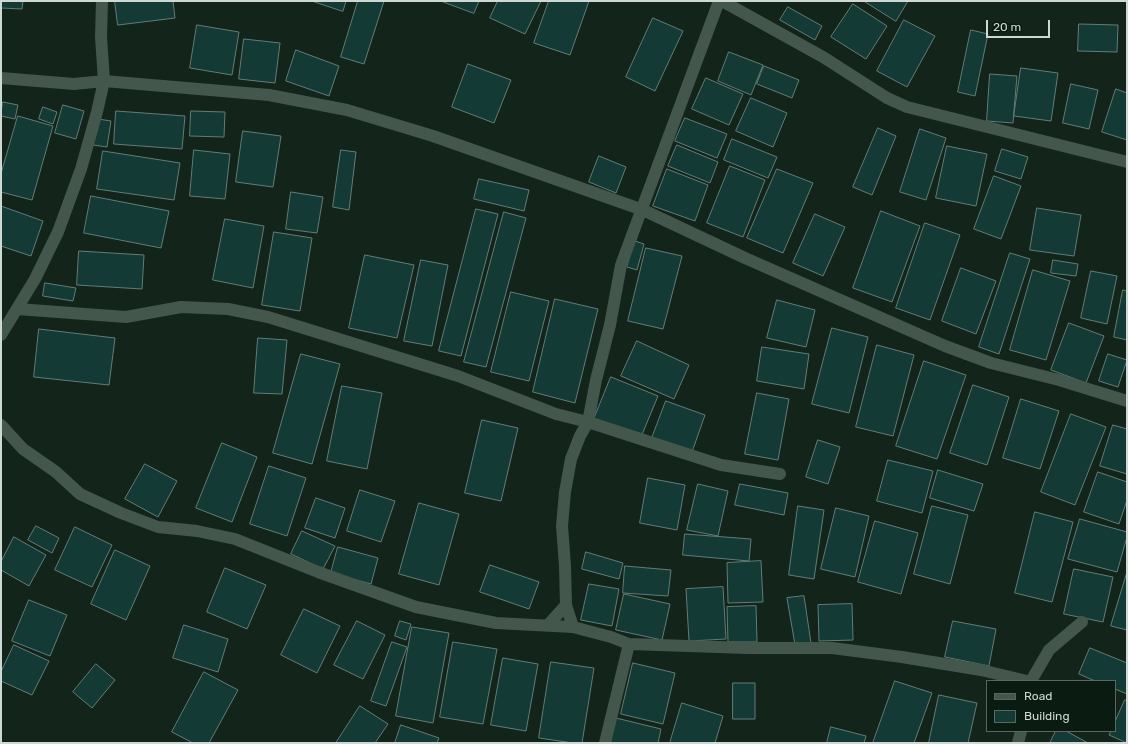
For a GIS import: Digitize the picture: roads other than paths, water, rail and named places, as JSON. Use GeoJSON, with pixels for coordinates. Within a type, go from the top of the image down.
{"type":"FeatureCollection","features":[{"type":"Feature","properties":{"kind":"street"},"geometry":{"type":"LineString","coordinates":[[1,335],[35,279],[58,232],[81,169],[104,81],[101,37],[102,1]]}},
{"type":"Feature","properties":{"kind":"street"},"geometry":{"type":"LineString","coordinates":[[573,627],[566,604],[562,526],[565,492],[571,459],[580,436],[588,422],[596,380],[610,325],[621,265],[643,210],[719,1]]}},
{"type":"Feature","properties":{"kind":"street"},"geometry":{"type":"LineString","coordinates":[[722,1],[823,57],[886,98],[907,107],[1127,162]]}},
{"type":"Feature","properties":{"kind":"street"},"geometry":{"type":"LineString","coordinates":[[1,78],[74,84],[104,81],[269,95],[346,110],[433,136],[643,210],[745,258],[945,346],[991,363],[1059,380],[1127,401]]}},
{"type":"Feature","properties":{"kind":"street"},"geometry":{"type":"LineString","coordinates":[[17,309],[126,318],[181,307],[228,309],[268,317],[458,376],[556,414],[588,422],[721,465],[780,474]]}},
{"type":"Feature","properties":{"kind":"street"},"geometry":{"type":"LineString","coordinates":[[1,425],[24,449],[56,472],[80,494],[120,513],[158,527],[236,539],[318,572],[416,607],[496,623],[573,627],[611,637],[629,644],[747,648],[832,648],[902,656],[981,670],[1023,680]]}},
{"type":"Feature","properties":{"kind":"street"},"geometry":{"type":"LineString","coordinates":[[548,625],[566,604]]}},
{"type":"Feature","properties":{"kind":"street"},"geometry":{"type":"LineString","coordinates":[[1032,680],[1049,650],[1082,622]]}},
{"type":"Feature","properties":{"kind":"street"},"geometry":{"type":"LineString","coordinates":[[605,743],[629,644]]}},
{"type":"Feature","properties":{"kind":"street"},"geometry":{"type":"LineString","coordinates":[[1018,743],[1021,732]]}}]}
